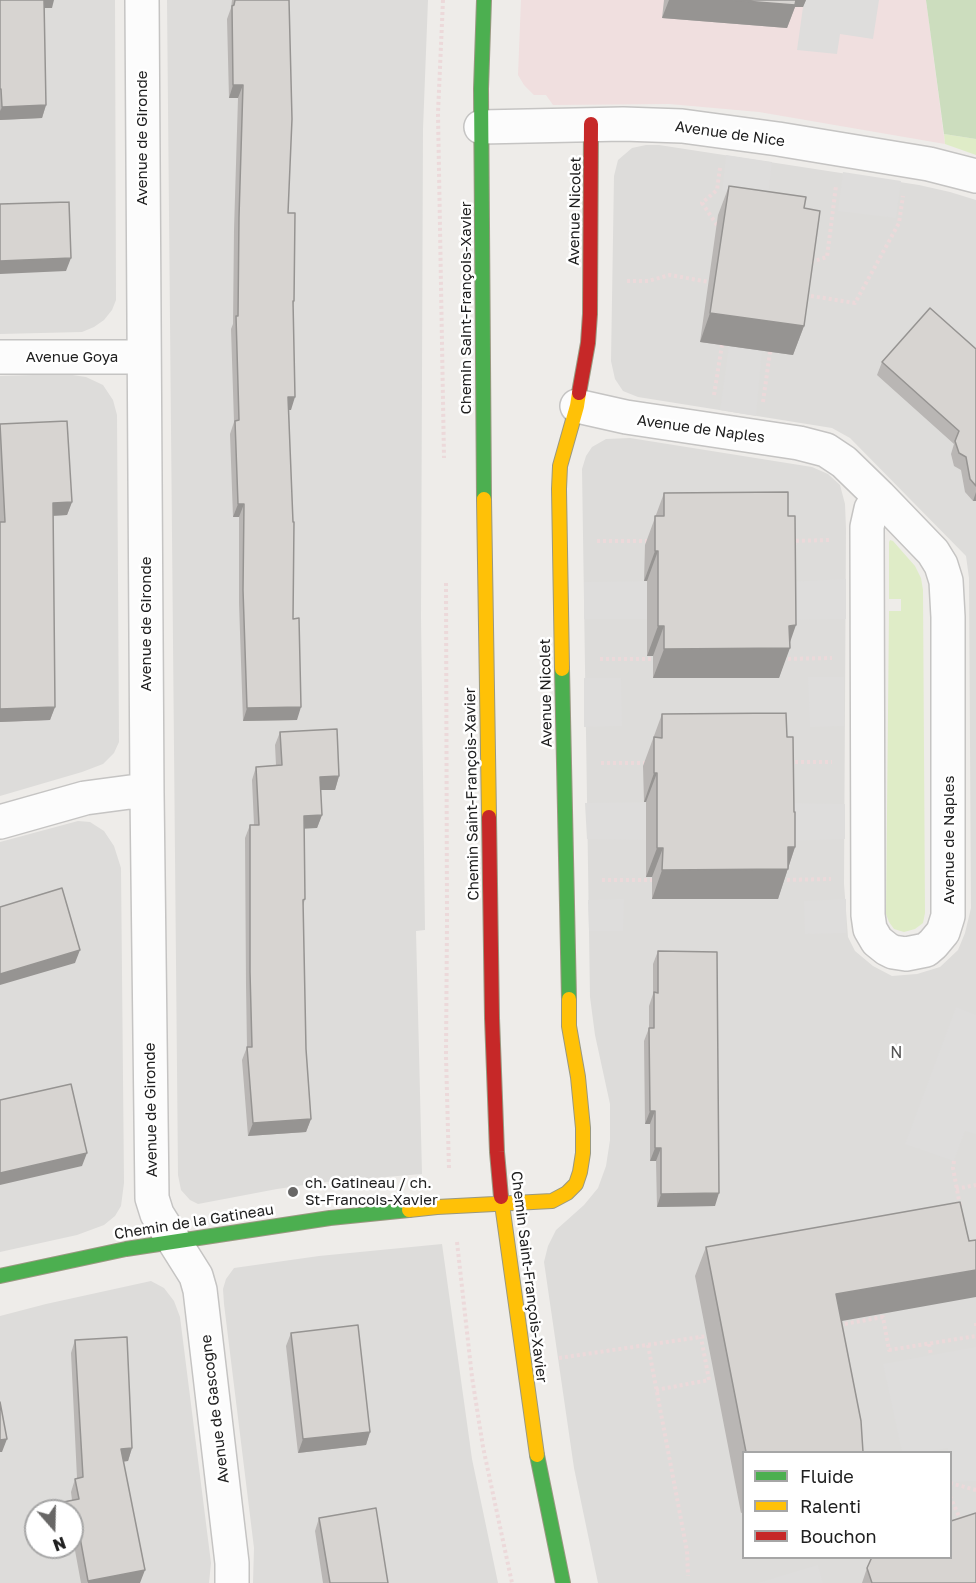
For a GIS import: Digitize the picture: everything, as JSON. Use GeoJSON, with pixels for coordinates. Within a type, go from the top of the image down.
{"type":"FeatureCollection","features":[{"type":"Feature","properties":{"kind":"street","name":"Avenue de Gironde"},"geometry":{"type":"LineString","coordinates":[[142,0],[152,1198],[157,1214],[175,1242]]}},
{"type":"Feature","properties":{"kind":"street","name":"Chemin Saint-François-Xavier"},"geometry":{"type":"LineString","coordinates":[[484,0],[481,127],[483,438],[493,1042],[497,1152],[535,1444],[563,1583]]}},
{"type":"Feature","properties":{"kind":"street","name":"Avenue Nicolet"},"geometry":{"type":"LineString","coordinates":[[502,1204],[552,1201],[567,1193],[576,1184],[583,1153],[578,1077],[569,1026],[560,466],[578,406],[588,344],[591,280],[591,124]]}},
{"type":"Feature","properties":{"kind":"street","name":"Avenue de Nice"},"geometry":{"type":"LineString","coordinates":[[481,127],[663,125],[725,132],[946,167],[976,176]]}},
{"type":"Feature","properties":{"kind":"street","name":"Avenue Goya"},"geometry":{"type":"LineString","coordinates":[[0,357],[144,357]]}},
{"type":"Feature","properties":{"kind":"street","name":"Avenue de Naples"},"geometry":{"type":"LineString","coordinates":[[578,406],[626,417],[813,446],[826,450],[844,462],[879,496],[933,552],[941,565],[946,581],[948,628],[948,916],[939,939],[926,950],[913,954],[900,954],[881,945],[870,929],[868,915],[867,539],[871,509],[879,496]]}},
{"type":"Feature","properties":{"kind":"street"},"geometry":{"type":"LineString","coordinates":[[0,822],[85,798],[130,792],[147,793]]}},
{"type":"Feature","properties":{"kind":"street","name":"Chemin de la Gatineau"},"geometry":{"type":"LineString","coordinates":[[0,1276],[96,1254],[330,1218],[436,1207],[502,1204]]}},
{"type":"Feature","properties":{"kind":"street","name":"Avenue de Gascogne"},"geometry":{"type":"LineString","coordinates":[[175,1242],[196,1276],[200,1290],[231,1552],[232,1583]]}},
{"type":"Feature","properties":{"kind":"path","name":"Chemin Saint-François-Xavier"},"geometry":{"type":"LineString","coordinates":[[442,0],[438,113],[444,462]]}},
{"type":"Feature","properties":{"kind":"path"},"geometry":{"type":"LineString","coordinates":[[717,225],[702,203],[717,190],[725,132]]}},
{"type":"Feature","properties":{"kind":"path"},"geometry":{"type":"LineString","coordinates":[[807,263],[827,257],[841,150]]}},
{"type":"Feature","properties":{"kind":"path"},"geometry":{"type":"LineString","coordinates":[[802,294],[855,303],[899,223],[909,161]]}},
{"type":"Feature","properties":{"kind":"path"},"geometry":{"type":"LineString","coordinates":[[591,280],[648,281],[670,275],[708,282]]}},
{"type":"Feature","properties":{"kind":"path"},"geometry":{"type":"LineString","coordinates":[[709,429],[722,345]]}},
{"type":"Feature","properties":{"kind":"path"},"geometry":{"type":"LineString","coordinates":[[758,437],[770,352]]}},
{"type":"Feature","properties":{"kind":"path"},"geometry":{"type":"LineString","coordinates":[[788,541],[867,539]]}},
{"type":"Feature","properties":{"kind":"path"},"geometry":{"type":"LineString","coordinates":[[561,541],[653,541]]}},
{"type":"Feature","properties":{"kind":"path","name":"Chemin Saint-François-Xavier"},"geometry":{"type":"LineString","coordinates":[[446,580],[446,1056],[449,1173]]}},
{"type":"Feature","properties":{"kind":"path"},"geometry":{"type":"LineString","coordinates":[[779,659],[867,658]]}},
{"type":"Feature","properties":{"kind":"path"},"geometry":{"type":"LineString","coordinates":[[563,660],[653,659]]}},
{"type":"Feature","properties":{"kind":"path"},"geometry":{"type":"LineString","coordinates":[[788,762],[867,762]]}},
{"type":"Feature","properties":{"kind":"path"},"geometry":{"type":"LineString","coordinates":[[563,764],[652,763]]}},
{"type":"Feature","properties":{"kind":"path"},"geometry":{"type":"LineString","coordinates":[[777,880],[867,879]]}},
{"type":"Feature","properties":{"kind":"path"},"geometry":{"type":"LineString","coordinates":[[566,880],[652,880]]}},
{"type":"Feature","properties":{"kind":"path"},"geometry":{"type":"LineString","coordinates":[[954,1161],[953,1168],[960,1210]]}},
{"type":"Feature","properties":{"kind":"path"},"geometry":{"type":"LineString","coordinates":[[956,1189],[976,1185]]}},
{"type":"Feature","properties":{"kind":"path"},"geometry":{"type":"LineString","coordinates":[[457,1239],[483,1447],[512,1583]]}},
{"type":"Feature","properties":{"kind":"path"},"geometry":{"type":"LineString","coordinates":[[837,1325],[883,1317],[889,1350],[976,1336]]}},
{"type":"Feature","properties":{"kind":"path"},"geometry":{"type":"LineString","coordinates":[[976,1323],[976,1328]]}},
{"type":"Feature","properties":{"kind":"path"},"geometry":{"type":"LineString","coordinates":[[656,1390],[710,1380],[701,1336]]}},
{"type":"Feature","properties":{"kind":"path"},"geometry":{"type":"LineString","coordinates":[[553,1359],[707,1336]]}},
{"type":"Feature","properties":{"kind":"path"},"geometry":{"type":"LineString","coordinates":[[929,1344],[931,1355]]}},
{"type":"Feature","properties":{"kind":"path"},"geometry":{"type":"LineString","coordinates":[[648,1345],[687,1551],[688,1576]]}},
{"type":"Feature","properties":{"kind":"path"},"geometry":{"type":"LineString","coordinates":[[952,1483],[976,1490]]}},
{"type":"Feature","properties":{"kind":"path"},"geometry":{"type":"LineString","coordinates":[[952,1499],[961,1523]]}},
{"type":"Feature","properties":{"kind":"shaded area"},"geometry":{"type":"Polygon","coordinates":[[[0,0],[115,0],[116,300],[104,320],[82,332],[0,334],[0,0]]]}},
{"type":"Feature","properties":{"kind":"shaded area"},"geometry":{"type":"Polygon","coordinates":[[[167,0],[428,0],[423,129],[421,617],[425,930],[416,931],[422,1174],[325,1182],[198,1204],[190,1200],[181,1190],[178,1175],[167,0]]]}},
{"type":"Feature","properties":{"kind":"shaded area"},"geometry":{"type":"Polygon","coordinates":[[[521,0],[926,0],[945,144],[759,112],[669,104],[553,105],[546,95],[534,95],[518,75],[521,0]]]}},
{"type":"Feature","properties":{"kind":"shaded area"},"geometry":{"type":"Polygon","coordinates":[[[804,0],[879,0],[873,39],[840,34],[837,54],[797,50],[804,0]]]}},
{"type":"Feature","properties":{"kind":"shaded area"},"geometry":{"type":"Polygon","coordinates":[[[659,145],[919,185],[976,200],[976,1583],[598,1583],[574,1468],[544,1262],[548,1246],[556,1230],[584,1205],[598,1188],[606,1166],[610,1140],[610,1104],[595,1035],[590,997],[582,469],[592,447],[606,439],[630,438],[812,467],[828,474],[840,485],[845,504],[846,529],[844,884],[848,937],[855,951],[873,966],[892,976],[917,974],[940,967],[958,950],[971,908],[969,578],[966,556],[850,438],[832,428],[638,397],[623,391],[615,379],[611,361],[614,176],[618,160],[632,148],[659,145]]]}},
{"type":"Feature","properties":{"kind":"shaded area"},"geometry":{"type":"Polygon","coordinates":[[[726,155],[772,162],[768,198],[722,191],[726,155]]]}},
{"type":"Feature","properties":{"kind":"shaded area"},"geometry":{"type":"Polygon","coordinates":[[[843,172],[901,181],[896,218],[838,211],[843,172]]]}},
{"type":"Feature","properties":{"kind":"shaded area"},"geometry":{"type":"Polygon","coordinates":[[[729,346],[762,350],[756,416],[720,410],[729,346]]]}},
{"type":"Feature","properties":{"kind":"shaded area"},"geometry":{"type":"Polygon","coordinates":[[[66,374],[86,377],[103,385],[113,400],[117,415],[119,742],[114,753],[103,764],[0,796],[0,376],[66,374]]]}},
{"type":"Feature","properties":{"kind":"shaded area"},"geometry":{"type":"Polygon","coordinates":[[[846,579],[846,619],[785,620],[784,582],[846,579]]]}},
{"type":"Feature","properties":{"kind":"shaded area"},"geometry":{"type":"Polygon","coordinates":[[[663,581],[664,619],[584,619],[584,582],[663,581]]]}},
{"type":"Feature","properties":{"kind":"shaded area"},"geometry":{"type":"Polygon","coordinates":[[[808,677],[844,677],[844,726],[810,727],[808,677]]]}},
{"type":"Feature","properties":{"kind":"shaded area"},"geometry":{"type":"Polygon","coordinates":[[[584,678],[621,678],[622,726],[584,727],[584,678]]]}},
{"type":"Feature","properties":{"kind":"shaded area"},"geometry":{"type":"Polygon","coordinates":[[[662,802],[646,840],[587,839],[585,803],[662,802]]]}},
{"type":"Feature","properties":{"kind":"shaded area"},"geometry":{"type":"Polygon","coordinates":[[[783,803],[845,804],[845,839],[784,841],[783,803]]]}},
{"type":"Feature","properties":{"kind":"shaded area"},"geometry":{"type":"Polygon","coordinates":[[[78,821],[90,822],[104,831],[114,846],[121,868],[124,1183],[121,1206],[115,1216],[104,1225],[77,1235],[0,1252],[0,842],[78,821]]]}},
{"type":"Feature","properties":{"kind":"shaded area"},"geometry":{"type":"Polygon","coordinates":[[[624,899],[623,931],[589,931],[588,900],[624,899]]]}},
{"type":"Feature","properties":{"kind":"shaded area"},"geometry":{"type":"Polygon","coordinates":[[[846,899],[846,933],[805,934],[804,901],[846,899]]]}},
{"type":"Feature","properties":{"kind":"shaded area"},"geometry":{"type":"Polygon","coordinates":[[[956,1007],[976,1015],[976,1134],[965,1131],[954,1161],[905,1144],[956,1007]]]}},
{"type":"Feature","properties":{"kind":"shaded area"},"geometry":{"type":"Polygon","coordinates":[[[442,1244],[472,1459],[498,1583],[253,1583],[254,1548],[224,1304],[223,1289],[226,1279],[234,1268],[319,1256],[442,1244]]]}},
{"type":"Feature","properties":{"kind":"shaded area"},"geometry":{"type":"Polygon","coordinates":[[[151,1281],[164,1288],[174,1301],[180,1317],[211,1563],[209,1583],[0,1583],[0,1316],[151,1281]]]}},
{"type":"Feature","properties":{"kind":"shaded area"},"geometry":{"type":"Polygon","coordinates":[[[976,1347],[976,1481],[952,1482],[952,1451],[948,1451],[948,1448],[932,1451],[902,1451],[883,1364],[976,1347]]]}},
{"type":"Feature","properties":{"kind":"shaded area"},"geometry":{"type":"Polygon","coordinates":[[[818,1565],[823,1583],[758,1583],[801,1570],[818,1565]]]}},
{"type":"Feature","properties":{"kind":"green space"},"geometry":{"type":"Polygon","coordinates":[[[926,0],[976,0],[976,139],[944,134],[926,0]]]}},
{"type":"Feature","properties":{"kind":"green space"},"geometry":{"type":"Polygon","coordinates":[[[944,134],[976,139],[976,155],[945,144],[944,134]]]}},
{"type":"Feature","properties":{"kind":"green space"},"geometry":{"type":"Polygon","coordinates":[[[890,540],[915,566],[921,578],[923,590],[925,913],[923,923],[915,929],[904,932],[894,929],[886,914],[889,611],[901,611],[901,599],[889,599],[890,540]]]}},
{"type":"Feature","properties":{"kind":"building"},"geometry":{"type":"Polygon","coordinates":[[[0,0],[44,0],[46,105],[2,107],[0,0]]]}},
{"type":"Feature","properties":{"kind":"building"},"geometry":{"type":"Polygon","coordinates":[[[235,0],[289,0],[292,119],[288,213],[295,213],[293,301],[295,397],[288,397],[294,522],[293,619],[299,618],[301,707],[247,708],[243,590],[244,504],[238,504],[235,421],[239,420],[236,316],[238,316],[243,85],[233,85],[232,6],[235,0]]]}},
{"type":"Feature","properties":{"kind":"building"},"geometry":{"type":"Polygon","coordinates":[[[732,0],[796,0],[795,5],[732,0]]]}},
{"type":"Feature","properties":{"kind":"building"},"geometry":{"type":"Polygon","coordinates":[[[729,186],[806,197],[804,208],[820,211],[804,326],[710,313],[729,186]]]}},
{"type":"Feature","properties":{"kind":"building"},"geometry":{"type":"Polygon","coordinates":[[[69,202],[71,258],[0,261],[0,204],[69,202]]]}},
{"type":"Feature","properties":{"kind":"building"},"geometry":{"type":"Polygon","coordinates":[[[930,308],[976,349],[976,486],[970,479],[966,457],[959,453],[955,441],[959,431],[882,362],[930,308]]]}},
{"type":"Feature","properties":{"kind":"building"},"geometry":{"type":"Polygon","coordinates":[[[67,421],[72,502],[53,503],[55,707],[0,709],[0,522],[5,522],[0,424],[67,421]]]}},
{"type":"Feature","properties":{"kind":"building"},"geometry":{"type":"Polygon","coordinates":[[[788,492],[788,516],[795,516],[796,625],[789,626],[790,648],[664,649],[664,626],[658,626],[658,551],[655,551],[655,516],[664,516],[664,493],[788,492]]]}},
{"type":"Feature","properties":{"kind":"building"},"geometry":{"type":"Polygon","coordinates":[[[786,713],[787,737],[793,737],[795,812],[795,847],[788,847],[788,869],[662,870],[663,848],[657,848],[657,773],[654,773],[654,737],[662,738],[662,714],[786,713]]]}},
{"type":"Feature","properties":{"kind":"building"},"geometry":{"type":"Polygon","coordinates":[[[337,729],[339,776],[320,777],[322,815],[304,816],[306,1049],[311,1119],[253,1123],[247,1047],[252,1047],[250,825],[259,825],[256,767],[282,765],[280,732],[337,729]]]}},
{"type":"Feature","properties":{"kind":"building"},"geometry":{"type":"Polygon","coordinates":[[[62,888],[80,950],[0,974],[0,907],[62,888]]]}},
{"type":"Feature","properties":{"kind":"building"},"geometry":{"type":"Polygon","coordinates":[[[658,951],[717,952],[719,1193],[661,1194],[661,1148],[655,1148],[655,1111],[650,1111],[649,1028],[654,1028],[654,992],[658,993],[658,951]]]}},
{"type":"Feature","properties":{"kind":"building"},"geometry":{"type":"Polygon","coordinates":[[[71,1084],[87,1153],[0,1173],[0,1100],[71,1084]]]}},
{"type":"Feature","properties":{"kind":"building"},"geometry":{"type":"Polygon","coordinates":[[[960,1202],[969,1241],[976,1240],[976,1270],[836,1294],[861,1421],[863,1451],[746,1451],[706,1247],[960,1202]]]}},
{"type":"Feature","properties":{"kind":"building"},"geometry":{"type":"Polygon","coordinates":[[[358,1325],[370,1432],[303,1439],[291,1333],[358,1325]]]}},
{"type":"Feature","properties":{"kind":"building"},"geometry":{"type":"Polygon","coordinates":[[[127,1337],[132,1448],[121,1449],[145,1570],[88,1581],[84,1559],[84,1499],[79,1499],[75,1479],[83,1477],[75,1340],[127,1337]]]}},
{"type":"Feature","properties":{"kind":"building"},"geometry":{"type":"Polygon","coordinates":[[[0,1402],[7,1439],[0,1440],[0,1402]]]}},
{"type":"Feature","properties":{"kind":"building"},"geometry":{"type":"Polygon","coordinates":[[[376,1508],[388,1583],[330,1583],[319,1518],[376,1508]]]}},
{"type":"Feature","properties":{"kind":"building"},"geometry":{"type":"Polygon","coordinates":[[[976,1513],[976,1583],[872,1583],[867,1568],[871,1559],[952,1559],[952,1521],[976,1513]]]}},
{"type":"Feature","properties":{"kind":"traffic: fast"},"geometry":{"type":"LineString","coordinates":[[484,0],[481,89],[484,499]]}},
{"type":"Feature","properties":{"kind":"traffic: fast"},"geometry":{"type":"LineString","coordinates":[[562,669],[569,999]]}},
{"type":"Feature","properties":{"kind":"traffic: fast"},"geometry":{"type":"LineString","coordinates":[[0,1276],[126,1249],[330,1218],[409,1210]]}},
{"type":"Feature","properties":{"kind":"traffic: fast"},"geometry":{"type":"LineString","coordinates":[[537,1455],[563,1583]]}},
{"type":"Feature","properties":{"kind":"traffic: slow"},"geometry":{"type":"LineString","coordinates":[[562,669],[560,466],[579,393]]}},
{"type":"Feature","properties":{"kind":"traffic: slow"},"geometry":{"type":"LineString","coordinates":[[484,499],[489,817]]}},
{"type":"Feature","properties":{"kind":"traffic: slow"},"geometry":{"type":"LineString","coordinates":[[409,1210],[552,1201],[567,1193],[576,1184],[583,1153],[583,1128],[578,1077],[569,1026],[569,999]]}},
{"type":"Feature","properties":{"kind":"traffic: slow"},"geometry":{"type":"LineString","coordinates":[[501,1197],[537,1455]]}},
{"type":"Feature","properties":{"kind":"traffic: jam"},"geometry":{"type":"LineString","coordinates":[[579,393],[588,343],[590,314],[591,124]]}},
{"type":"Feature","properties":{"kind":"traffic: jam"},"geometry":{"type":"LineString","coordinates":[[489,817],[492,1018],[501,1197]]}},
{"type":"Feature","properties":{"kind":"place","name":"ch. Gatineau / ch. St-Francois-Xavier"},"geometry":{"type":"Point","coordinates":[293,1192]}},
{"type":"Feature","properties":{"kind":"district","name":"N"},"geometry":{"type":"Point","coordinates":[897,1053]}}]}
